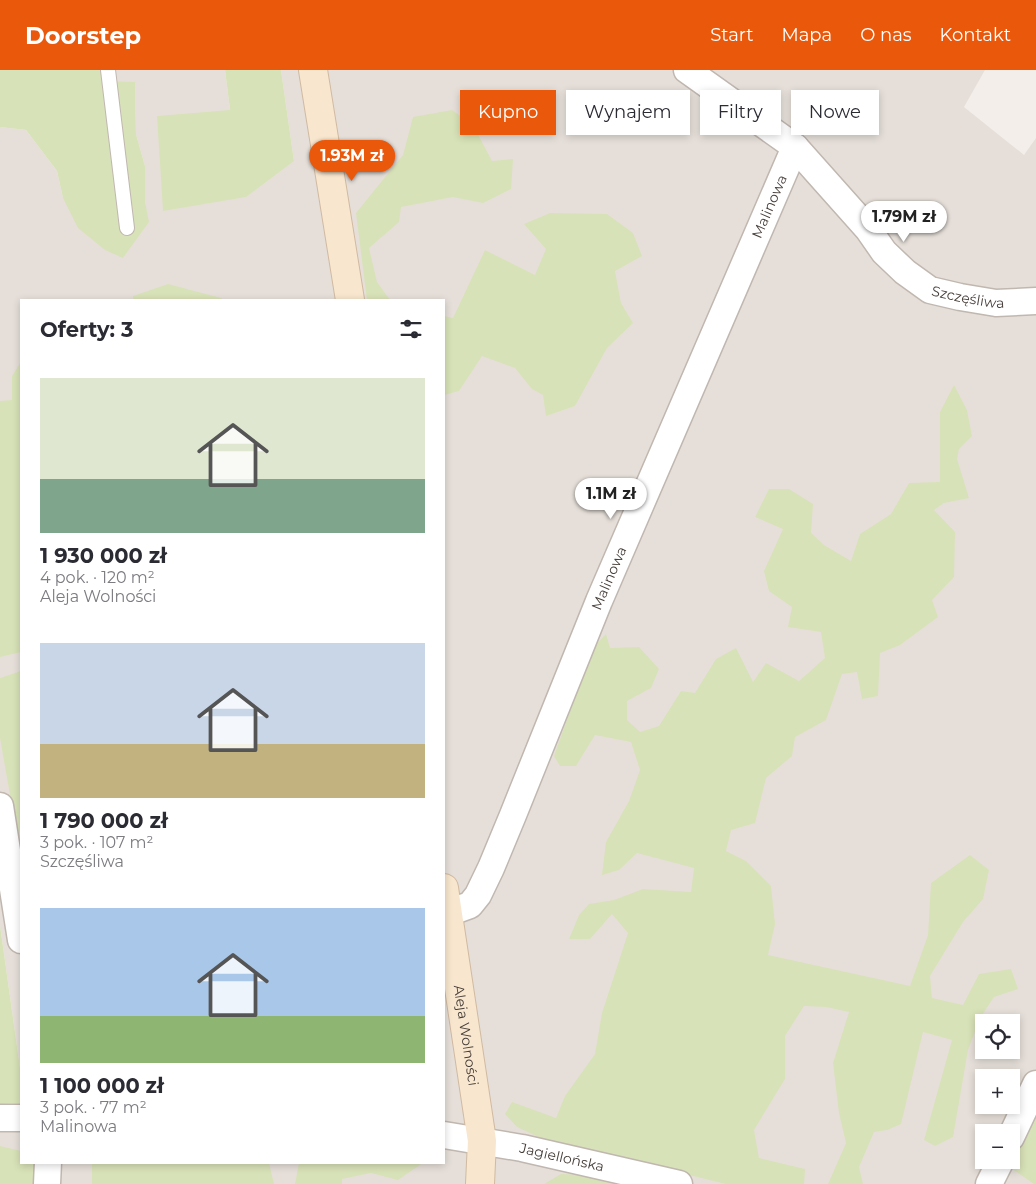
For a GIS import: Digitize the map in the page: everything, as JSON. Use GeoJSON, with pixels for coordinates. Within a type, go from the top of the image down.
{"type":"FeatureCollection","features":[{"type":"Feature","properties":{"kind":"street"},"geometry":{"type":"LineString","coordinates":[[313,70],[350,299]]}},
{"type":"Feature","properties":{"kind":"street","name":"Szczęśliwa"},"geometry":{"type":"LineString","coordinates":[[687,70],[795,147],[868,229],[884,252],[905,272],[930,290],[996,303],[1036,302]]}},
{"type":"Feature","properties":{"kind":"street","name":"Malinowa"},"geometry":{"type":"LineString","coordinates":[[446,900],[470,905],[478,895],[491,868],[599,601],[795,147]]}},
{"type":"Feature","properties":{"kind":"street"},"geometry":{"type":"LineString","coordinates":[[0,806],[20,934]]}},
{"type":"Feature","properties":{"kind":"street","name":"Aleja Wolności"},"geometry":{"type":"LineString","coordinates":[[446,900],[482,1141],[480,1184]]}},
{"type":"Feature","properties":{"kind":"street"},"geometry":{"type":"LineString","coordinates":[[1017,1124],[1036,1084]]}},
{"type":"Feature","properties":{"kind":"street"},"geometry":{"type":"LineString","coordinates":[[0,1118],[20,1118]]}},
{"type":"Feature","properties":{"kind":"street","name":"Jagiellońska"},"geometry":{"type":"LineString","coordinates":[[445,1135],[482,1141],[679,1184]]}},
{"type":"Feature","properties":{"kind":"street"},"geometry":{"type":"LineString","coordinates":[[47,1184],[48,1164]]}},
{"type":"Feature","properties":{"kind":"street"},"geometry":{"type":"LineString","coordinates":[[990,1184],[997,1169]]}},
{"type":"Feature","properties":{"kind":"lane"},"geometry":{"type":"LineString","coordinates":[[108,70],[128,228]]}},
{"type":"Feature","properties":{"kind":"shaded area"},"geometry":{"type":"Polygon","coordinates":[[[109,70],[225,70],[230,110],[294,161],[281,70],[985,70],[964,107],[1024,155],[1036,138],[1036,1184],[0,1184],[0,1104],[20,1103],[20,1164],[445,1164],[445,299],[20,299],[20,1068],[0,925],[0,127],[26,130],[57,171],[63,198],[148,222],[145,201],[145,166],[136,134],[135,83],[104,81],[109,70]]]}},
{"type":"Feature","properties":{"kind":"green space"},"geometry":{"type":"Polygon","coordinates":[[[0,70],[109,70],[105,81],[135,82],[136,134],[145,166],[145,201],[149,222],[123,258],[105,250],[78,228],[63,198],[57,171],[26,130],[0,127],[0,70]]]}},
{"type":"Feature","properties":{"kind":"green space"},"geometry":{"type":"Polygon","coordinates":[[[225,70],[281,70],[294,161],[246,197],[163,211],[157,116],[230,110],[225,70]]]}},
{"type":"Feature","properties":{"kind":"green space"},"geometry":{"type":"Polygon","coordinates":[[[452,110],[460,116],[460,135],[478,135],[492,161],[513,159],[511,189],[483,203],[453,197],[401,207],[399,222],[369,248],[377,282],[389,299],[367,299],[356,213],[403,155],[413,117],[452,110]]]}},
{"type":"Feature","properties":{"kind":"green space"},"geometry":{"type":"Polygon","coordinates":[[[550,213],[607,214],[633,233],[642,256],[615,271],[621,303],[633,323],[607,348],[575,406],[546,416],[543,395],[532,389],[515,368],[482,356],[459,391],[445,395],[445,316],[453,318],[485,250],[535,275],[546,249],[524,224],[550,213]]]}},
{"type":"Feature","properties":{"kind":"green space"},"geometry":{"type":"Polygon","coordinates":[[[168,284],[222,299],[133,299],[133,296],[168,284]]]}},
{"type":"Feature","properties":{"kind":"green space"},"geometry":{"type":"Polygon","coordinates":[[[20,364],[20,652],[0,657],[0,401],[12,400],[12,376],[20,364]]]}},
{"type":"Feature","properties":{"kind":"green space"},"geometry":{"type":"Polygon","coordinates":[[[954,385],[967,410],[972,436],[959,449],[957,459],[969,498],[944,503],[934,510],[955,532],[954,577],[932,600],[938,617],[900,645],[880,653],[878,696],[862,699],[857,672],[842,674],[826,720],[795,737],[792,756],[766,778],[755,823],[731,830],[726,851],[746,861],[771,886],[775,924],[768,955],[910,986],[928,935],[931,883],[970,855],[989,870],[983,899],[963,922],[930,976],[932,998],[963,1005],[979,974],[1011,969],[1018,989],[994,997],[983,1014],[975,1014],[975,1031],[968,1050],[953,1137],[935,1146],[924,1140],[952,1040],[923,1032],[901,1124],[887,1130],[874,1132],[859,1167],[863,1184],[828,1184],[846,1143],[839,1113],[833,1063],[849,1012],[826,1007],[804,1006],[785,1036],[785,1079],[754,1130],[759,1158],[805,1169],[804,1184],[726,1184],[545,1140],[517,1127],[505,1114],[512,1102],[556,1118],[565,1096],[595,1054],[602,1013],[628,933],[612,914],[590,939],[569,939],[579,915],[589,904],[614,900],[643,889],[691,892],[694,868],[637,853],[619,870],[602,875],[606,842],[629,801],[640,770],[631,742],[595,735],[576,766],[560,766],[554,756],[592,649],[606,634],[610,648],[639,647],[659,669],[651,688],[627,701],[627,720],[640,732],[659,726],[681,691],[695,693],[716,659],[736,648],[753,682],[766,663],[799,681],[825,658],[821,632],[788,627],[792,607],[769,591],[764,571],[783,529],[755,517],[769,489],[789,489],[813,504],[811,533],[824,545],[851,561],[860,534],[891,514],[909,483],[940,482],[940,412],[954,385]]]}},
{"type":"Feature","properties":{"kind":"green space"},"geometry":{"type":"Polygon","coordinates":[[[20,671],[20,851],[0,738],[0,678],[20,671]]]}},
{"type":"Feature","properties":{"kind":"green space"},"geometry":{"type":"Polygon","coordinates":[[[0,925],[20,1068],[20,1103],[0,1104],[0,925]]]}},
{"type":"Feature","properties":{"kind":"green space"},"geometry":{"type":"Polygon","coordinates":[[[1036,1109],[1036,1184],[1012,1169],[1020,1169],[1020,1142],[1036,1109]]]}},
{"type":"Feature","properties":{"kind":"green space"},"geometry":{"type":"Polygon","coordinates":[[[0,1146],[20,1151],[20,1164],[35,1164],[34,1184],[0,1184],[0,1146]]]}},
{"type":"Feature","properties":{"kind":"green space"},"geometry":{"type":"Polygon","coordinates":[[[92,1164],[269,1164],[274,1184],[92,1184],[92,1164]]]}},
{"type":"Feature","properties":{"kind":"green space"},"geometry":{"type":"Polygon","coordinates":[[[299,1164],[421,1164],[398,1180],[371,1173],[342,1179],[342,1184],[295,1184],[299,1164]]]}},
{"type":"Feature","properties":{"kind":"green space"},"geometry":{"type":"Polygon","coordinates":[[[561,1174],[587,1175],[625,1184],[544,1184],[561,1174]]]}}]}
